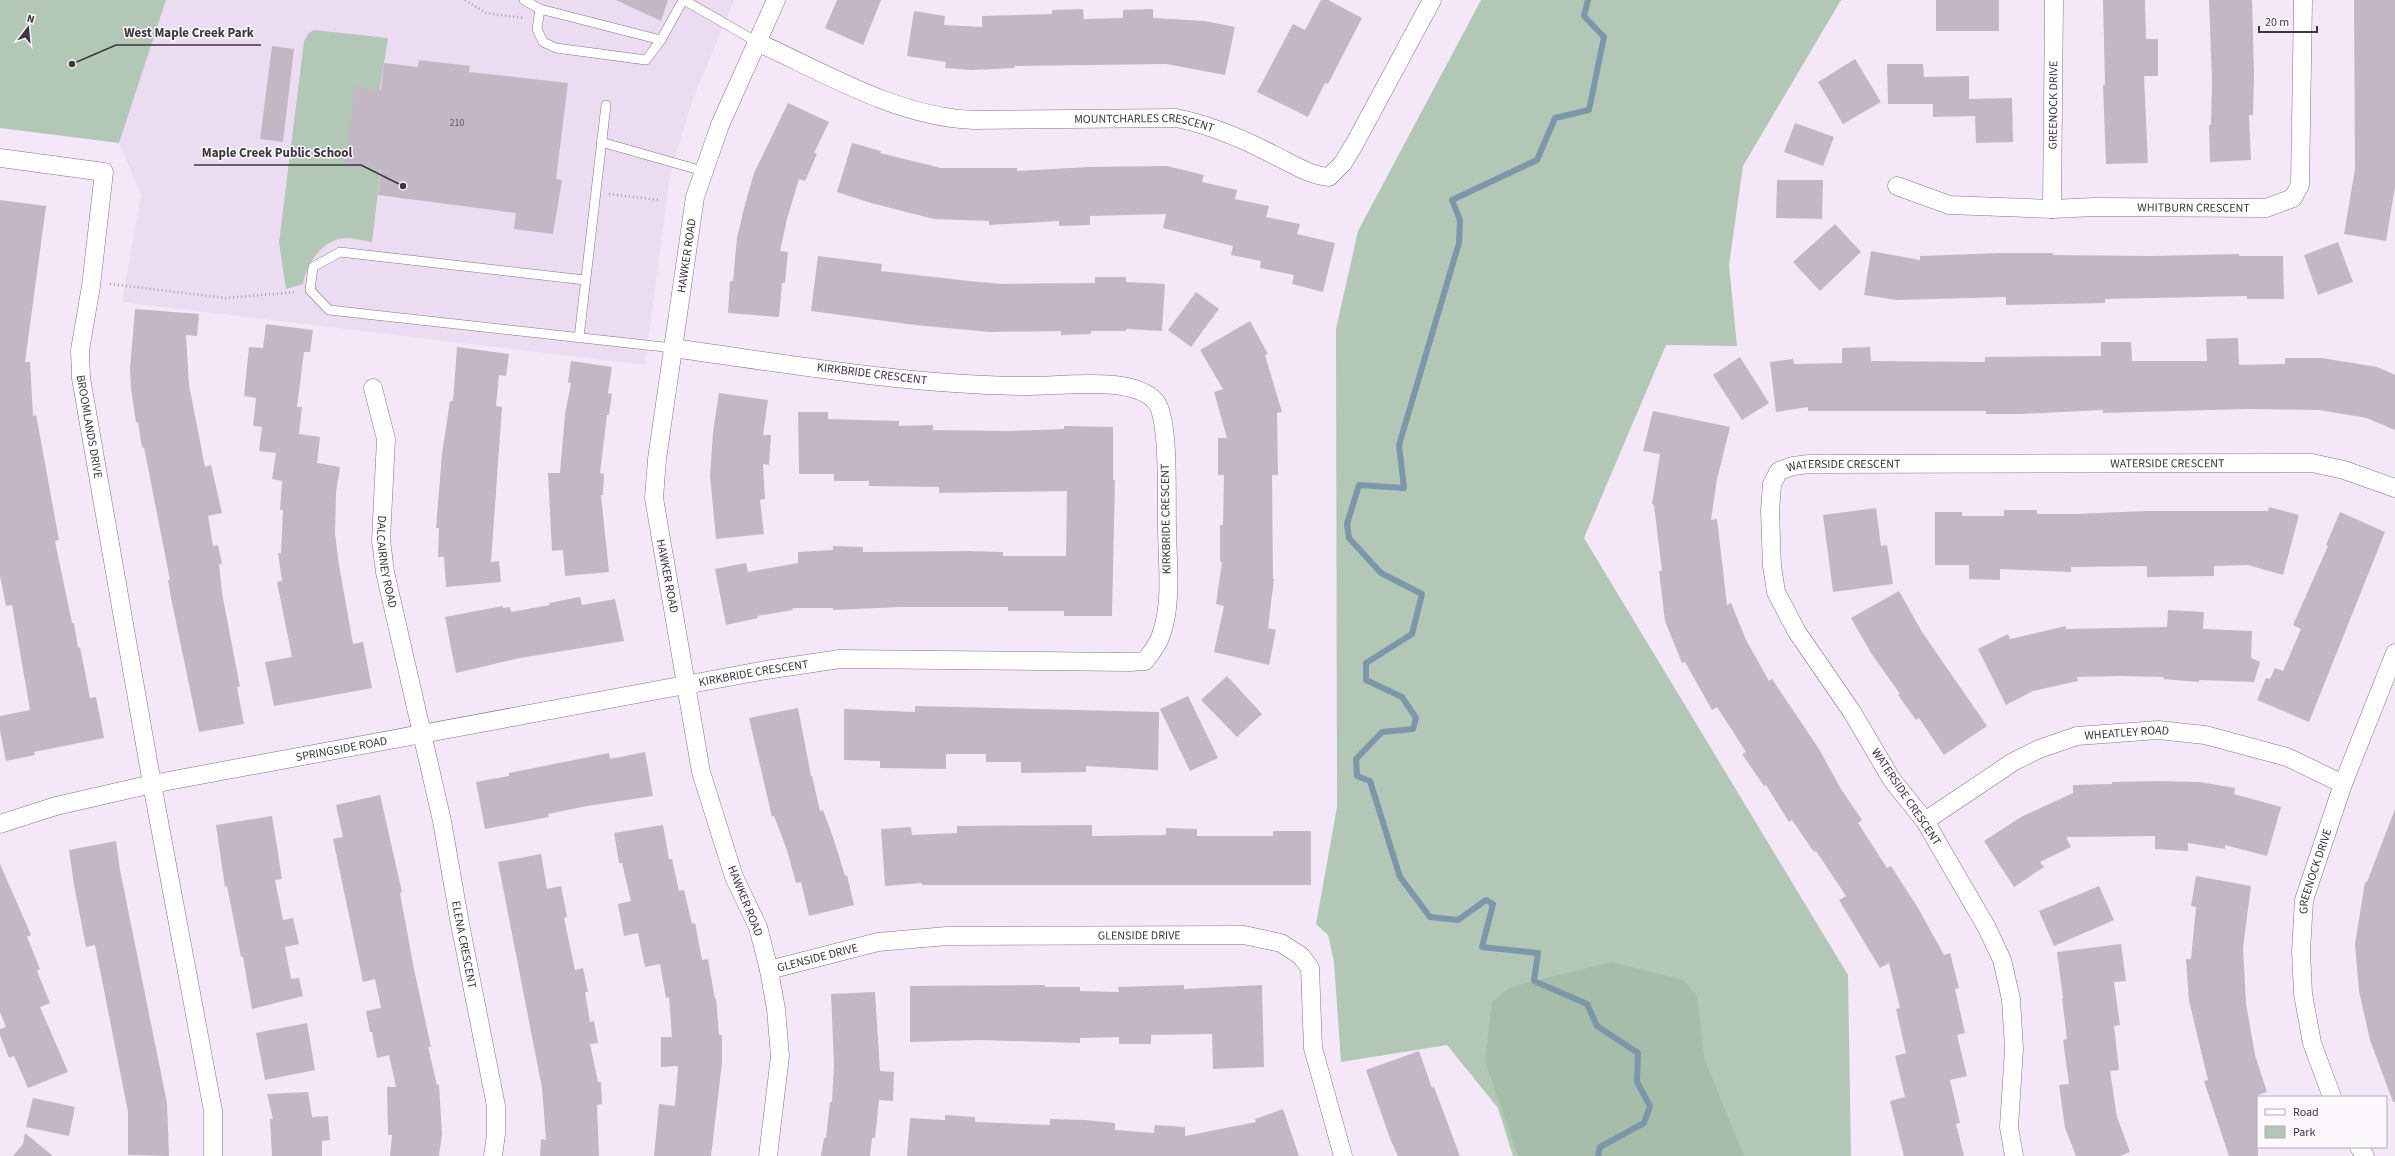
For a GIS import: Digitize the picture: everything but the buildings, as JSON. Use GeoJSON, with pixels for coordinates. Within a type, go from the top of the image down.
{"type":"FeatureCollection","features":[{"type":"Feature","properties":{"kind":"street","name":"HAWKER ROAD"},"geometry":{"type":"LineString","coordinates":[[768,1156],[780,1056],[776,1009],[769,970],[758,927],[734,877],[701,772],[654,498],[657,460],[695,197],[702,171],[720,125],[776,0]]}},
{"type":"Feature","properties":{"kind":"street","name":"MOUNTCHARLES CRESCENT"},"geometry":{"type":"LineString","coordinates":[[757,42],[896,106],[922,114],[950,119],[974,120],[1176,118],[1205,124],[1272,154],[1314,176],[1329,177],[1343,163],[1432,0]]}},
{"type":"Feature","properties":{"kind":"street","name":"GREENOCK DRIVE"},"geometry":{"type":"LineString","coordinates":[[2052,209],[2054,0]]}},
{"type":"Feature","properties":{"kind":"street","name":"WHITBURN CRESCENT"},"geometry":{"type":"LineString","coordinates":[[1897,186],[1949,205],[2052,209],[2095,207],[2266,208],[2293,198],[2300,185],[2303,0]]}},
{"type":"Feature","properties":{"kind":"street","name":"BROOMLANDS DRIVE"},"geometry":{"type":"LineString","coordinates":[[0,158],[104,172],[91,282],[80,350],[81,378],[152,784]]}},
{"type":"Feature","properties":{"kind":"street","name":"KIRKBRIDE CRESCENT"},"geometry":{"type":"LineString","coordinates":[[673,348],[898,378],[984,386],[1107,384],[1128,387],[1144,392],[1156,402],[1164,419],[1165,444],[1168,585],[1166,612],[1161,636],[1145,661],[840,659],[686,685]]}},
{"type":"Feature","properties":{"kind":"street","name":"DALCAIRNEY ROAD"},"geometry":{"type":"LineString","coordinates":[[373,388],[386,439],[381,540],[385,572],[424,733]]}},
{"type":"Feature","properties":{"kind":"street","name":"WATERSIDE CRESCENT"},"geometry":{"type":"LineString","coordinates":[[2014,1156],[2009,1127],[2014,1049],[2011,1000],[2002,960],[1987,928],[1926,820],[1892,780],[1852,712],[1797,632],[1776,592],[1772,566],[1770,511],[1772,484],[1779,471],[1793,466],[1809,464],[2312,463],[2344,470],[2395,488]]}},
{"type":"Feature","properties":{"kind":"street","name":"GREENOCK DRIVE"},"geometry":{"type":"LineString","coordinates":[[2332,1096],[2312,1043],[2302,994],[2301,951],[2304,900],[2343,784],[2395,655]]}},
{"type":"Feature","properties":{"kind":"street","name":"SPRINGSIDE ROAD"},"geometry":{"type":"LineString","coordinates":[[0,824],[56,806],[152,784],[686,685]]}},
{"type":"Feature","properties":{"kind":"street","name":"WHEATLEY ROAD"},"geometry":{"type":"LineString","coordinates":[[1926,820],[2014,762],[2039,749],[2077,736],[2116,732],[2158,730],[2205,735],[2287,757],[2343,784]]}},
{"type":"Feature","properties":{"kind":"street","name":"ELENA CRESCENT"},"geometry":{"type":"LineString","coordinates":[[424,733],[496,1106],[496,1134],[493,1156]]}},
{"type":"Feature","properties":{"kind":"street"},"geometry":{"type":"LineString","coordinates":[[152,784],[213,1111],[213,1156]]}},
{"type":"Feature","properties":{"kind":"street","name":"GLENSIDE DRIVE"},"geometry":{"type":"LineString","coordinates":[[769,970],[878,942],[947,936],[1244,935],[1281,943],[1301,956],[1310,968],[1313,1048],[1343,1156]]}},
{"type":"Feature","properties":{"kind":"lane"},"geometry":{"type":"LineString","coordinates":[[524,0],[540,9],[661,40]]}},
{"type":"Feature","properties":{"kind":"lane"},"geometry":{"type":"LineString","coordinates":[[540,9],[537,29],[543,42],[556,48],[646,60],[661,40],[683,0],[757,42]]}},
{"type":"Feature","properties":{"kind":"lane"},"geometry":{"type":"LineString","coordinates":[[579,338],[606,105]]}},
{"type":"Feature","properties":{"kind":"lane"},"geometry":{"type":"LineString","coordinates":[[601,142],[702,171]]}},
{"type":"Feature","properties":{"kind":"lane"},"geometry":{"type":"LineString","coordinates":[[585,280],[340,252],[313,267],[310,290],[329,310],[673,348]]}},
{"type":"Feature","properties":{"kind":"path"},"geometry":{"type":"LineString","coordinates":[[465,0],[486,13],[538,20]]}},
{"type":"Feature","properties":{"kind":"path"},"geometry":{"type":"LineString","coordinates":[[595,193],[660,200]]}},
{"type":"Feature","properties":{"kind":"path"},"geometry":{"type":"LineString","coordinates":[[91,282],[226,298],[310,290]]}},
{"type":"Feature","properties":{"kind":"shaded area"},"geometry":{"type":"Polygon","coordinates":[[[166,0],[734,0],[691,104],[670,176],[645,365],[122,302],[141,195],[119,143],[166,0]]]}},
{"type":"Feature","properties":{"kind":"green space"},"geometry":{"type":"Polygon","coordinates":[[[0,0],[166,0],[119,143],[0,128],[0,0]]]}},
{"type":"Feature","properties":{"kind":"green space"},"geometry":{"type":"Polygon","coordinates":[[[1481,0],[1841,0],[1743,166],[1729,265],[1737,346],[1666,345],[1584,538],[1848,975],[1851,1156],[1513,1156],[1498,1108],[1447,1045],[1341,1062],[1334,962],[1328,935],[1316,924],[1337,807],[1336,329],[1358,231],[1481,0]]]}},
{"type":"Feature","properties":{"kind":"green space"},"geometry":{"type":"Polygon","coordinates":[[[314,30],[388,38],[377,107],[388,108],[372,242],[347,238],[330,242],[323,247],[312,261],[303,284],[286,289],[279,243],[304,41],[309,33],[314,30]]]}},
{"type":"Feature","properties":{"kind":"green space"},"geometry":{"type":"Polygon","coordinates":[[[1611,962],[1683,980],[1697,995],[1704,1058],[1744,1156],[1518,1156],[1485,1061],[1492,1002],[1511,987],[1611,962]]]}},
{"type":"Feature","properties":{"kind":"waterway"},"geometry":{"type":"LineString","coordinates":[[1588,0],[1584,16],[1604,37],[1589,110],[1555,118],[1537,160],[1452,200],[1460,220],[1459,243],[1399,445],[1404,488],[1359,485],[1347,524],[1349,538],[1381,573],[1422,594],[1412,634],[1366,663],[1366,680],[1402,697],[1416,718],[1413,729],[1382,732],[1356,759],[1357,776],[1370,781],[1400,877],[1430,917],[1458,920],[1486,900],[1493,904],[1482,947],[1538,953],[1534,981],[1587,1004],[1597,1026],[1638,1053],[1637,1082],[1650,1106],[1644,1123],[1600,1147],[1598,1156]]}},
{"type":"Feature","properties":{"kind":"place","name":"West Maple Creek Park"},"geometry":{"type":"Point","coordinates":[72,64]}},
{"type":"Feature","properties":{"kind":"place","name":"Maple Creek Public School"},"geometry":{"type":"Point","coordinates":[403,186]}}]}
